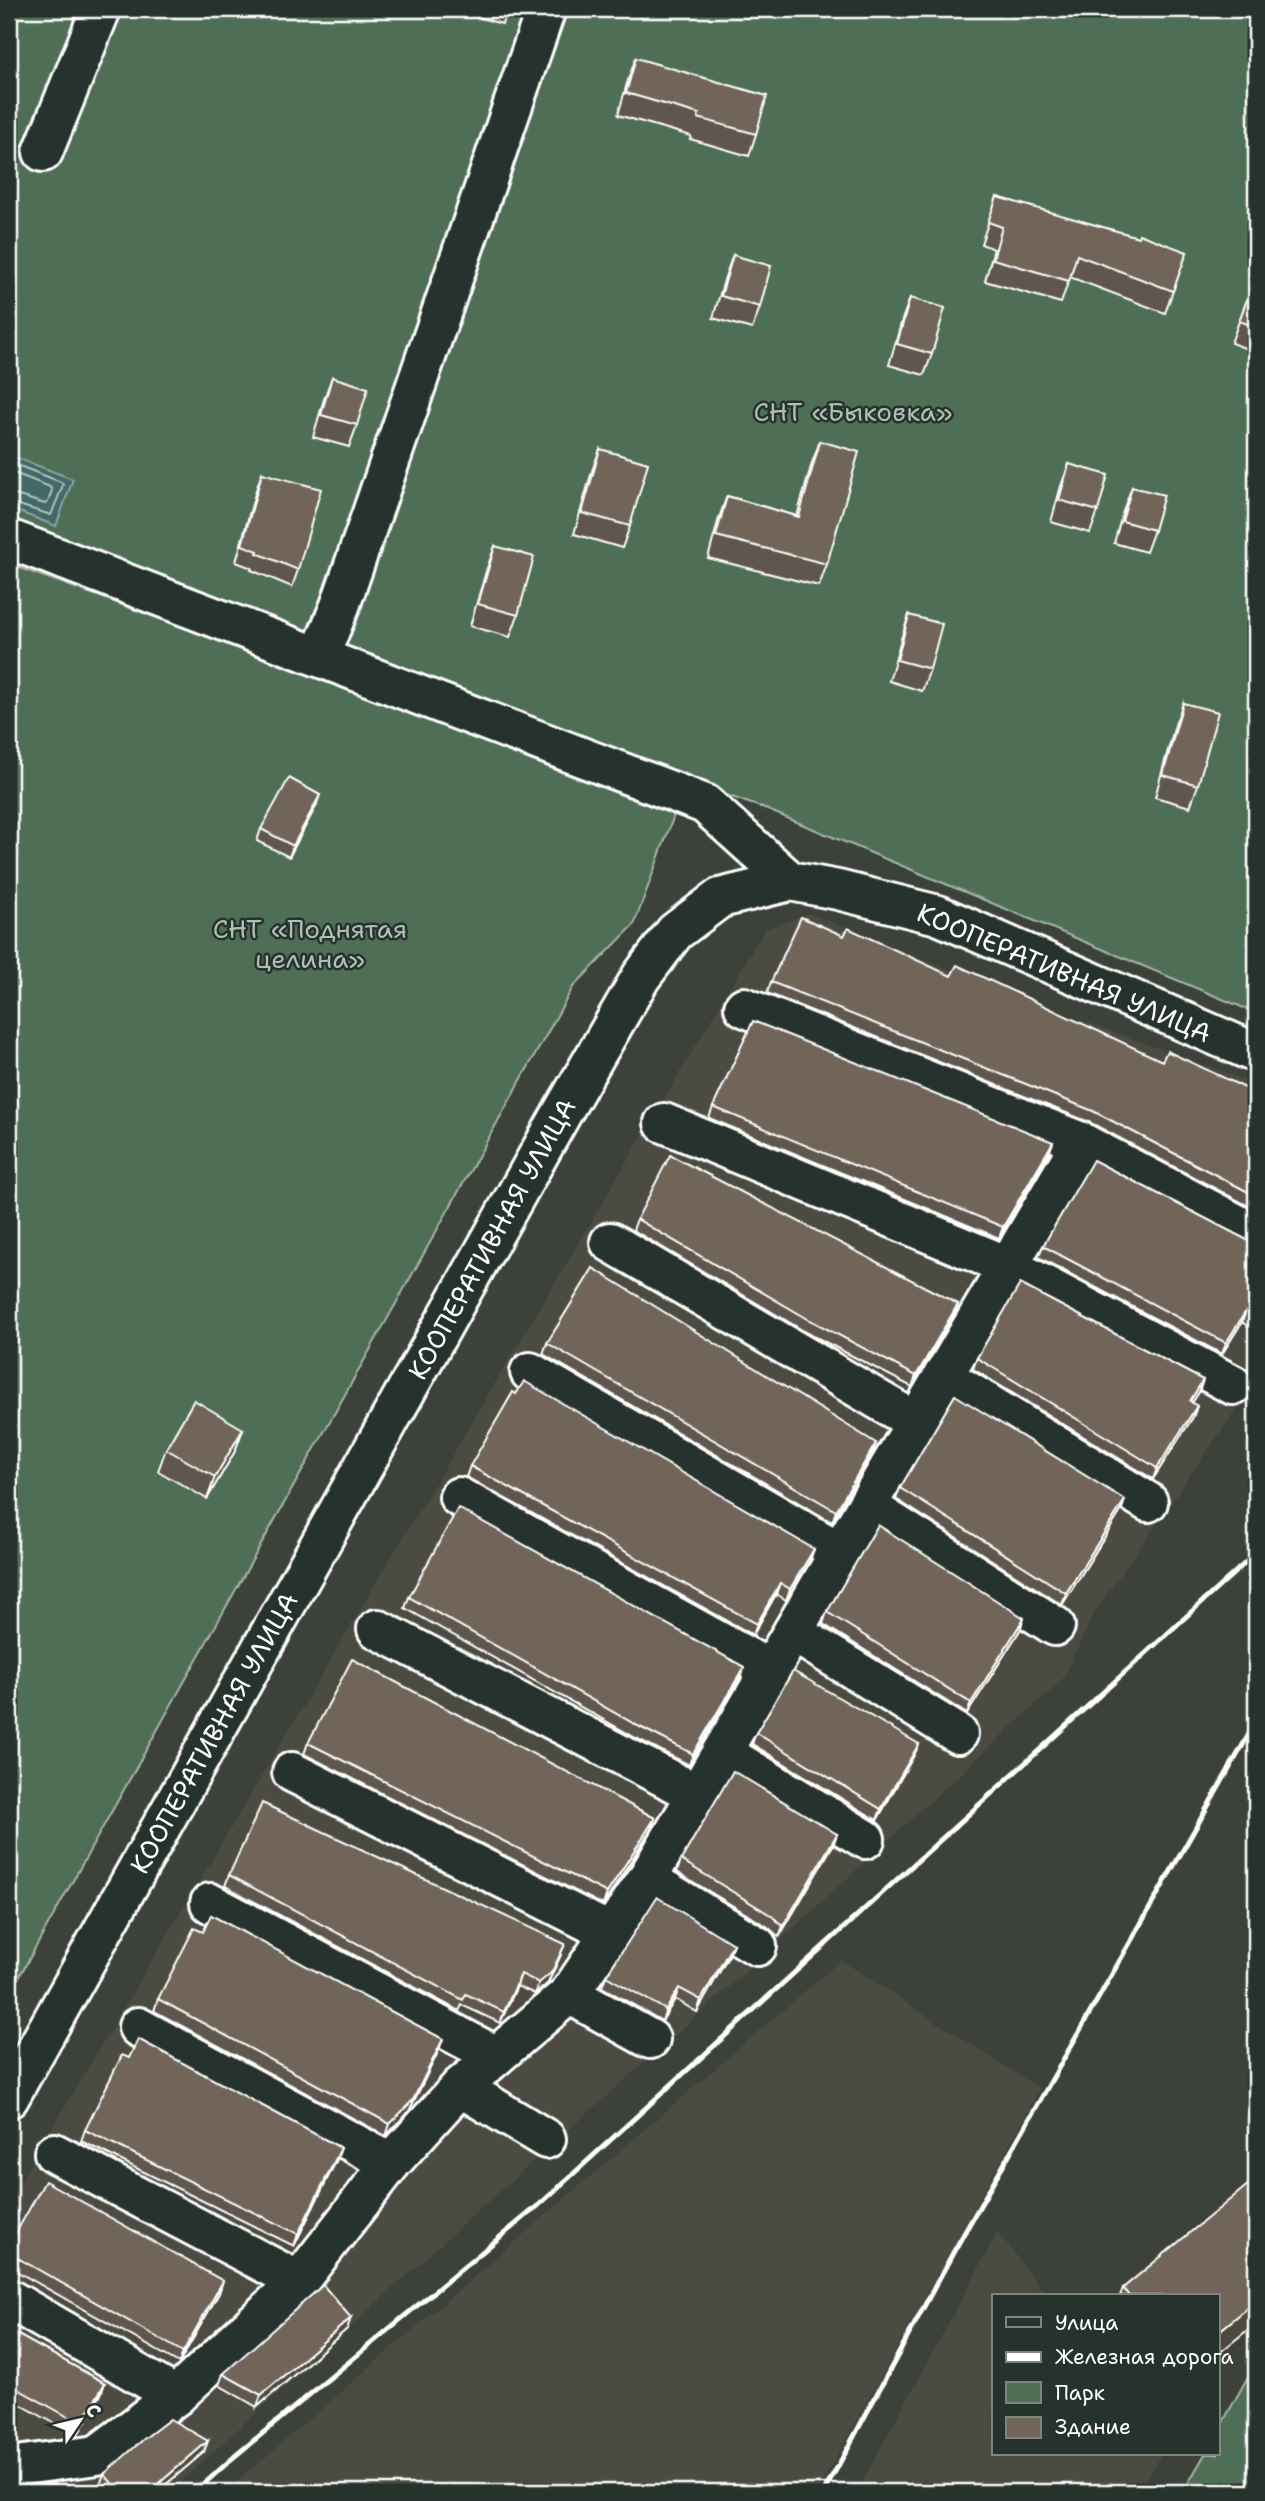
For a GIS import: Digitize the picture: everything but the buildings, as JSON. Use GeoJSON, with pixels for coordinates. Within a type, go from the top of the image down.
{"type":"FeatureCollection","features":[{"type":"Feature","properties":{"kind":"main road"},"geometry":{"type":"LineString","coordinates":[[43,152],[101,9]]}},
{"type":"Feature","properties":{"kind":"main road"},"geometry":{"type":"LineString","coordinates":[[319,657],[340,606],[546,9]]}},
{"type":"Feature","properties":{"kind":"main road"},"geometry":{"type":"LineString","coordinates":[[9,539],[705,804],[790,881]]}},
{"type":"Feature","properties":{"kind":"main road","name":"КООПЕРАТИВНАЯ УЛИЦА"},"geometry":{"type":"LineString","coordinates":[[9,2098],[562,1113],[641,977],[675,932],[720,898],[790,881],[838,890],[938,915],[1256,1053]]}},
{"type":"Feature","properties":{"kind":"main road"},"geometry":{"type":"LineString","coordinates":[[744,1007],[1081,1142],[1256,1234]]}},
{"type":"Feature","properties":{"kind":"main road"},"geometry":{"type":"LineString","coordinates":[[664,1123],[1008,1266],[1233,1385]]}},
{"type":"Feature","properties":{"kind":"main road"},"geometry":{"type":"LineString","coordinates":[[9,2467],[97,2455],[176,2396],[299,2281],[391,2163],[460,2087],[569,1994],[647,1879],[1081,1142]]}},
{"type":"Feature","properties":{"kind":"main road"},"geometry":{"type":"LineString","coordinates":[[610,1242],[916,1422]]}},
{"type":"Feature","properties":{"kind":"main road"},"geometry":{"type":"LineString","coordinates":[[530,1372],[840,1552]]}},
{"type":"Feature","properties":{"kind":"main road"},"geometry":{"type":"LineString","coordinates":[[943,1376],[1148,1502]]}},
{"type":"Feature","properties":{"kind":"main road"},"geometry":{"type":"LineString","coordinates":[[459,1497],[770,1670]]}},
{"type":"Feature","properties":{"kind":"main road"},"geometry":{"type":"LineString","coordinates":[[867,1506],[1055,1626]]}},
{"type":"Feature","properties":{"kind":"main road"},"geometry":{"type":"LineString","coordinates":[[377,1629],[697,1794]]}},
{"type":"Feature","properties":{"kind":"main road"},"geometry":{"type":"LineString","coordinates":[[793,1632],[958,1734]]}},
{"type":"Feature","properties":{"kind":"main road"},"geometry":{"type":"LineString","coordinates":[[722,1752],[865,1839]]}},
{"type":"Feature","properties":{"kind":"main road"},"geometry":{"type":"LineString","coordinates":[[292,1772],[611,1933]]}},
{"type":"Feature","properties":{"kind":"main road"},"geometry":{"type":"LineString","coordinates":[[647,1879],[757,1946]]}},
{"type":"Feature","properties":{"kind":"main road"},"geometry":{"type":"LineString","coordinates":[[210,1903],[496,2056]]}},
{"type":"Feature","properties":{"kind":"main road"},"geometry":{"type":"LineString","coordinates":[[569,1994],[650,2039]]}},
{"type":"Feature","properties":{"kind":"main road"},"geometry":{"type":"LineString","coordinates":[[138,2027],[391,2163]]}},
{"type":"Feature","properties":{"kind":"main road"},"geometry":{"type":"LineString","coordinates":[[460,2087],[546,2139]]}},
{"type":"Feature","properties":{"kind":"main road"},"geometry":{"type":"LineString","coordinates":[[54,2153],[299,2281]]}},
{"type":"Feature","properties":{"kind":"main road"},"geometry":{"type":"LineString","coordinates":[[9,2299],[176,2396]]}},
{"type":"Feature","properties":{"kind":"main road"},"geometry":{"type":"LineString","coordinates":[[9,2474],[40,2492]]}},
{"type":"Feature","properties":{"kind":"shaded area"},"geometry":{"type":"Polygon","coordinates":[[[809,913],[1020,998],[1256,1084],[1256,1381],[1096,1610],[1062,1680],[746,1972],[472,2216],[169,2492],[65,2492],[9,2458],[9,2201],[765,929],[809,913]]]}},
{"type":"Feature","properties":{"kind":"shaded area"},"geometry":{"type":"Polygon","coordinates":[[[841,1960],[1040,2089],[817,2492],[225,2492],[841,1960]]]}},
{"type":"Feature","properties":{"kind":"shaded area"},"geometry":{"type":"Polygon","coordinates":[[[998,2232],[1044,2294],[992,2294],[992,2456],[1160,2456],[1139,2492],[857,2492],[998,2232]]]}},
{"type":"Feature","properties":{"kind":"green space","name":"СНТ «Быковка»"},"geometry":{"type":"Polygon","coordinates":[[[9,9],[1256,9],[1256,1013],[763,808],[9,543],[9,9]]]}},
{"type":"Feature","properties":{"kind":"green space","name":"СНТ «Поднятая целина»"},"geometry":{"type":"Polygon","coordinates":[[[9,564],[156,617],[674,815],[634,925],[573,987],[9,1995],[9,564]]]}},
{"type":"Feature","properties":{"kind":"green space"},"geometry":{"type":"Polygon","coordinates":[[[1256,2369],[1256,2492],[1183,2492],[1204,2456],[1220,2456],[1220,2427],[1246,2380],[1256,2369]]]}},
{"type":"Feature","properties":{"kind":"water"},"geometry":{"type":"Polygon","coordinates":[[[9,455],[73,479],[56,526],[9,508],[9,455]]]}},
{"type":"Feature","properties":{"kind":"railway"},"geometry":{"type":"LineString","coordinates":[[195,2492],[539,2205],[1256,1553]]}},
{"type":"Feature","properties":{"kind":"railway"},"geometry":{"type":"LineString","coordinates":[[824,2492],[954,2251],[1256,1722]]}}]}
